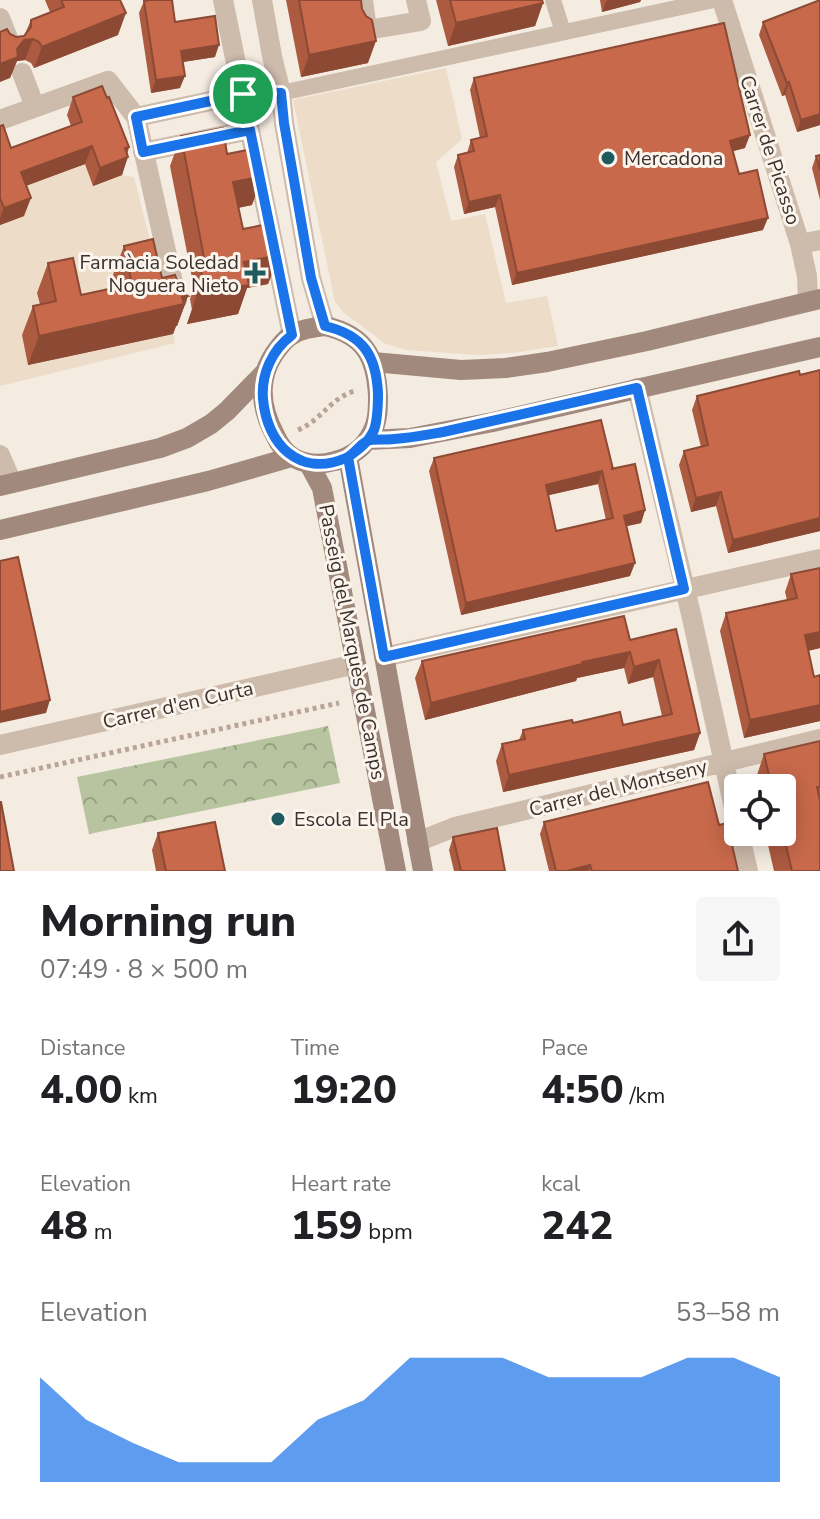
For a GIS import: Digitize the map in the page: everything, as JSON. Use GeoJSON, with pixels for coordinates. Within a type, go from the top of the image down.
{"type":"FeatureCollection","features":[{"type":"Feature","properties":{"kind":"main road"},"geometry":{"type":"LineString","coordinates":[[373,362],[461,370],[520,366],[593,353],[814,300]]}},
{"type":"Feature","properties":{"kind":"main road"},"geometry":{"type":"LineString","coordinates":[[0,530],[300,460],[323,464],[348,457],[367,440],[377,417],[377,381],[373,362],[360,342],[340,330],[325,326],[301,330],[279,346],[265,372],[227,411],[187,438],[160,448],[6,485]]}},
{"type":"Feature","properties":{"kind":"main road"},"geometry":{"type":"LineString","coordinates":[[367,440],[410,438],[443,432],[820,347]]}},
{"type":"Feature","properties":{"kind":"main road"},"geometry":{"type":"LineString","coordinates":[[265,372],[264,411],[279,444],[300,460]]}},
{"type":"Feature","properties":{"kind":"main road","name":"Passeig del Marquès de Camps"},"geometry":{"type":"LineString","coordinates":[[348,457],[423,871]]}},
{"type":"Feature","properties":{"kind":"main road","name":"Passeig del Marquès de Camps"},"geometry":{"type":"LineString","coordinates":[[300,460],[322,488],[396,871]]}},
{"type":"Feature","properties":{"kind":"street"},"geometry":{"type":"LineString","coordinates":[[223,0],[292,335]]}},
{"type":"Feature","properties":{"kind":"street"},"geometry":{"type":"LineString","coordinates":[[262,0],[281,93],[311,278],[325,326]]}},
{"type":"Feature","properties":{"kind":"street"},"geometry":{"type":"LineString","coordinates":[[363,0],[367,30],[421,21],[416,0]]}},
{"type":"Feature","properties":{"kind":"street","name":"Carrer de Picasso"},"geometry":{"type":"LineString","coordinates":[[722,0],[810,242],[807,276],[814,300]]}},
{"type":"Feature","properties":{"kind":"street"},"geometry":{"type":"LineString","coordinates":[[0,18],[11,46]]}},
{"type":"Feature","properties":{"kind":"street"},"geometry":{"type":"LineString","coordinates":[[22,73],[35,107]]}},
{"type":"Feature","properties":{"kind":"street"},"geometry":{"type":"LineString","coordinates":[[0,120],[108,81],[136,117],[180,313]]}},
{"type":"Feature","properties":{"kind":"street"},"geometry":{"type":"LineString","coordinates":[[136,117],[243,94],[281,93]]}},
{"type":"Feature","properties":{"kind":"street"},"geometry":{"type":"LineString","coordinates":[[143,152],[250,130]]}},
{"type":"Feature","properties":{"kind":"street"},"geometry":{"type":"LineString","coordinates":[[637,388],[727,774]]}},
{"type":"Feature","properties":{"kind":"street"},"geometry":{"type":"LineString","coordinates":[[0,455],[6,485]]}},
{"type":"Feature","properties":{"kind":"street"},"geometry":{"type":"LineString","coordinates":[[384,657],[820,559]]}},
{"type":"Feature","properties":{"kind":"street","name":"Carrer d'en Curta"},"geometry":{"type":"LineString","coordinates":[[0,745],[356,664]]}},
{"type":"Feature","properties":{"kind":"street","name":"Carrer del Montseny"},"geometry":{"type":"LineString","coordinates":[[417,842],[455,827],[820,739]]}},
{"type":"Feature","properties":{"kind":"street"},"geometry":{"type":"LineString","coordinates":[[742,846],[748,871]]}},
{"type":"Feature","properties":{"kind":"lane"},"geometry":{"type":"LineString","coordinates":[[553,0],[563,32]]}},
{"type":"Feature","properties":{"kind":"lane"},"geometry":{"type":"LineString","coordinates":[[281,93],[714,0]]}},
{"type":"Feature","properties":{"kind":"green space"},"geometry":{"type":"Polygon","coordinates":[[[328,726],[340,783],[89,834],[77,777],[328,726]]]}},
{"type":"Feature","properties":{"kind":"shaded area"},"geometry":{"type":"Polygon","coordinates":[[[446,68],[462,139],[436,162],[451,221],[485,214],[506,303],[547,296],[558,346],[476,355],[407,350],[386,344],[343,312],[335,302],[293,100],[446,68]]]}},
{"type":"Feature","properties":{"kind":"shaded area"},"geometry":{"type":"Polygon","coordinates":[[[85,164],[134,177],[166,304],[121,313],[38,293],[46,330],[29,365],[173,334],[175,343],[0,386],[0,225],[14,190],[85,164]]]}},
{"type":"Feature","properties":{"kind":"building"},"geometry":{"type":"Polygon","coordinates":[[[61,0],[120,0],[126,13],[42,47],[33,39],[24,40],[17,49],[18,57],[0,64],[0,32],[7,29],[16,37],[24,36],[31,27],[31,20],[64,7],[61,0]]]}},
{"type":"Feature","properties":{"kind":"building"},"geometry":{"type":"Polygon","coordinates":[[[172,0],[175,22],[215,16],[219,45],[181,51],[185,76],[156,80],[144,1],[172,0]]]}},
{"type":"Feature","properties":{"kind":"building"},"geometry":{"type":"Polygon","coordinates":[[[299,0],[361,0],[362,9],[372,20],[376,41],[309,55],[299,0]]]}},
{"type":"Feature","properties":{"kind":"building"},"geometry":{"type":"Polygon","coordinates":[[[450,0],[542,0],[543,3],[456,23],[450,0]]]}},
{"type":"Feature","properties":{"kind":"building"},"geometry":{"type":"Polygon","coordinates":[[[820,0],[820,114],[801,120],[789,82],[763,22],[820,0]]]}},
{"type":"Feature","properties":{"kind":"building","name":"Mercadona"},"geometry":{"type":"Polygon","coordinates":[[[724,23],[750,135],[730,141],[739,174],[757,170],[768,218],[517,273],[500,195],[469,202],[458,155],[474,151],[471,140],[487,136],[474,78],[724,23]]]}},
{"type":"Feature","properties":{"kind":"building"},"geometry":{"type":"Polygon","coordinates":[[[102,86],[129,147],[125,148],[128,157],[100,168],[92,146],[21,172],[31,198],[4,208],[0,198],[0,126],[3,125],[11,148],[82,122],[73,97],[102,86]]]}},
{"type":"Feature","properties":{"kind":"building"},"geometry":{"type":"Polygon","coordinates":[[[223,128],[227,154],[257,148],[263,176],[233,182],[243,229],[273,223],[279,255],[244,262],[249,285],[197,294],[203,287],[201,269],[206,268],[181,136],[223,128]]]}},
{"type":"Feature","properties":{"kind":"building"},"geometry":{"type":"Polygon","coordinates":[[[153,239],[162,278],[175,275],[181,292],[188,296],[182,297],[184,304],[39,336],[33,306],[56,301],[48,263],[73,258],[81,295],[132,284],[124,246],[153,239]]]}},
{"type":"Feature","properties":{"kind":"building"},"geometry":{"type":"Polygon","coordinates":[[[820,370],[820,518],[733,540],[721,492],[696,498],[684,451],[708,445],[697,396],[799,371],[800,375],[820,370]]]}},
{"type":"Feature","properties":{"kind":"building"},"geometry":{"type":"Polygon","coordinates":[[[601,420],[613,469],[635,464],[645,510],[624,516],[635,563],[466,603],[434,458],[601,420]],[[602,471],[546,485],[556,531],[613,518],[602,471]]]}},
{"type":"Feature","properties":{"kind":"building"},"geometry":{"type":"Polygon","coordinates":[[[18,557],[50,700],[0,712],[0,561],[18,557]]]}},
{"type":"Feature","properties":{"kind":"building"},"geometry":{"type":"Polygon","coordinates":[[[820,568],[820,632],[805,635],[814,677],[820,675],[820,705],[750,720],[726,613],[797,598],[791,574],[820,568]]]}},
{"type":"Feature","properties":{"kind":"building"},"geometry":{"type":"Polygon","coordinates":[[[624,616],[630,640],[676,629],[700,733],[509,775],[502,744],[525,739],[523,730],[620,712],[623,725],[672,714],[659,660],[634,667],[630,652],[431,703],[422,661],[624,616]]]}},
{"type":"Feature","properties":{"kind":"building"},"geometry":{"type":"Polygon","coordinates":[[[820,741],[820,787],[817,787],[820,801],[820,871],[792,871],[786,846],[796,846],[796,774],[769,774],[764,754],[820,741]]]}},
{"type":"Feature","properties":{"kind":"building"},"geometry":{"type":"Polygon","coordinates":[[[708,782],[719,825],[724,824],[724,846],[732,846],[738,871],[592,871],[590,865],[556,871],[544,822],[708,782]]]}},
{"type":"Feature","properties":{"kind":"building"},"geometry":{"type":"Polygon","coordinates":[[[1,802],[14,871],[0,871],[1,802]]]}},
{"type":"Feature","properties":{"kind":"building"},"geometry":{"type":"Polygon","coordinates":[[[215,822],[225,871],[166,871],[158,833],[215,822]]]}},
{"type":"Feature","properties":{"kind":"building"},"geometry":{"type":"Polygon","coordinates":[[[497,828],[505,871],[461,871],[453,837],[497,828]]]}},
{"type":"Feature","properties":{"kind":"place","name":"Mercadona"},"geometry":{"type":"Point","coordinates":[608,158]}},
{"type":"Feature","properties":{"kind":"place","name":"Farmàcia Soledad Noguera Nieto"},"geometry":{"type":"Point","coordinates":[255,273]}},
{"type":"Feature","properties":{"kind":"place","name":"Escola El Pla"},"geometry":{"type":"Point","coordinates":[278,819]}},
{"type":"Feature","properties":{"kind":"route"},"geometry":{"type":"LineString","coordinates":[[243,94],[136,117],[143,152],[250,130],[292,335],[279,346],[265,372],[264,411],[279,444],[292,457],[309,464],[323,464],[348,457],[367,440],[410,438],[443,432],[637,388],[684,589],[384,657],[348,457],[358,449],[367,440],[377,417],[377,381],[373,362],[360,342],[340,330],[325,326],[311,278],[281,93],[243,94]]}}]}
